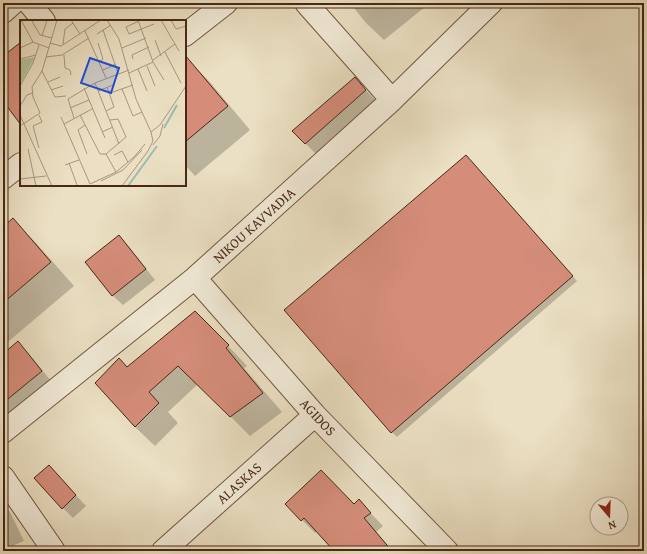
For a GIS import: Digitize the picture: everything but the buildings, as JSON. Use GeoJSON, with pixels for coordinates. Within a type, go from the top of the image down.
{"type":"FeatureCollection","features":[{"type":"Feature","properties":{"kind":"street"},"geometry":{"type":"LineString","coordinates":[[3,12],[13,3]]}},
{"type":"Feature","properties":{"kind":"street"},"geometry":{"type":"LineString","coordinates":[[29,3],[43,20]]}},
{"type":"Feature","properties":{"kind":"street"},"geometry":{"type":"LineString","coordinates":[[186,34],[226,3]]}},
{"type":"Feature","properties":{"kind":"street"},"geometry":{"type":"LineString","coordinates":[[306,3],[392,100]]}},
{"type":"Feature","properties":{"kind":"street","name":"NIKOU KAVVADIA"},"geometry":{"type":"LineString","coordinates":[[3,432],[195,278],[392,100],[491,3]]}},
{"type":"Feature","properties":{"kind":"street"},"geometry":{"type":"LineString","coordinates":[[3,178],[20,165]]}},
{"type":"Feature","properties":{"kind":"street","name":"AGIDOS"},"geometry":{"type":"LineString","coordinates":[[195,278],[315,415],[447,551]]}},
{"type":"Feature","properties":{"kind":"street","name":"ALASKAS"},"geometry":{"type":"LineString","coordinates":[[163,551],[315,415]]}},
{"type":"Feature","properties":{"kind":"street"},"geometry":{"type":"LineString","coordinates":[[3,477],[54,551]]}}]}
